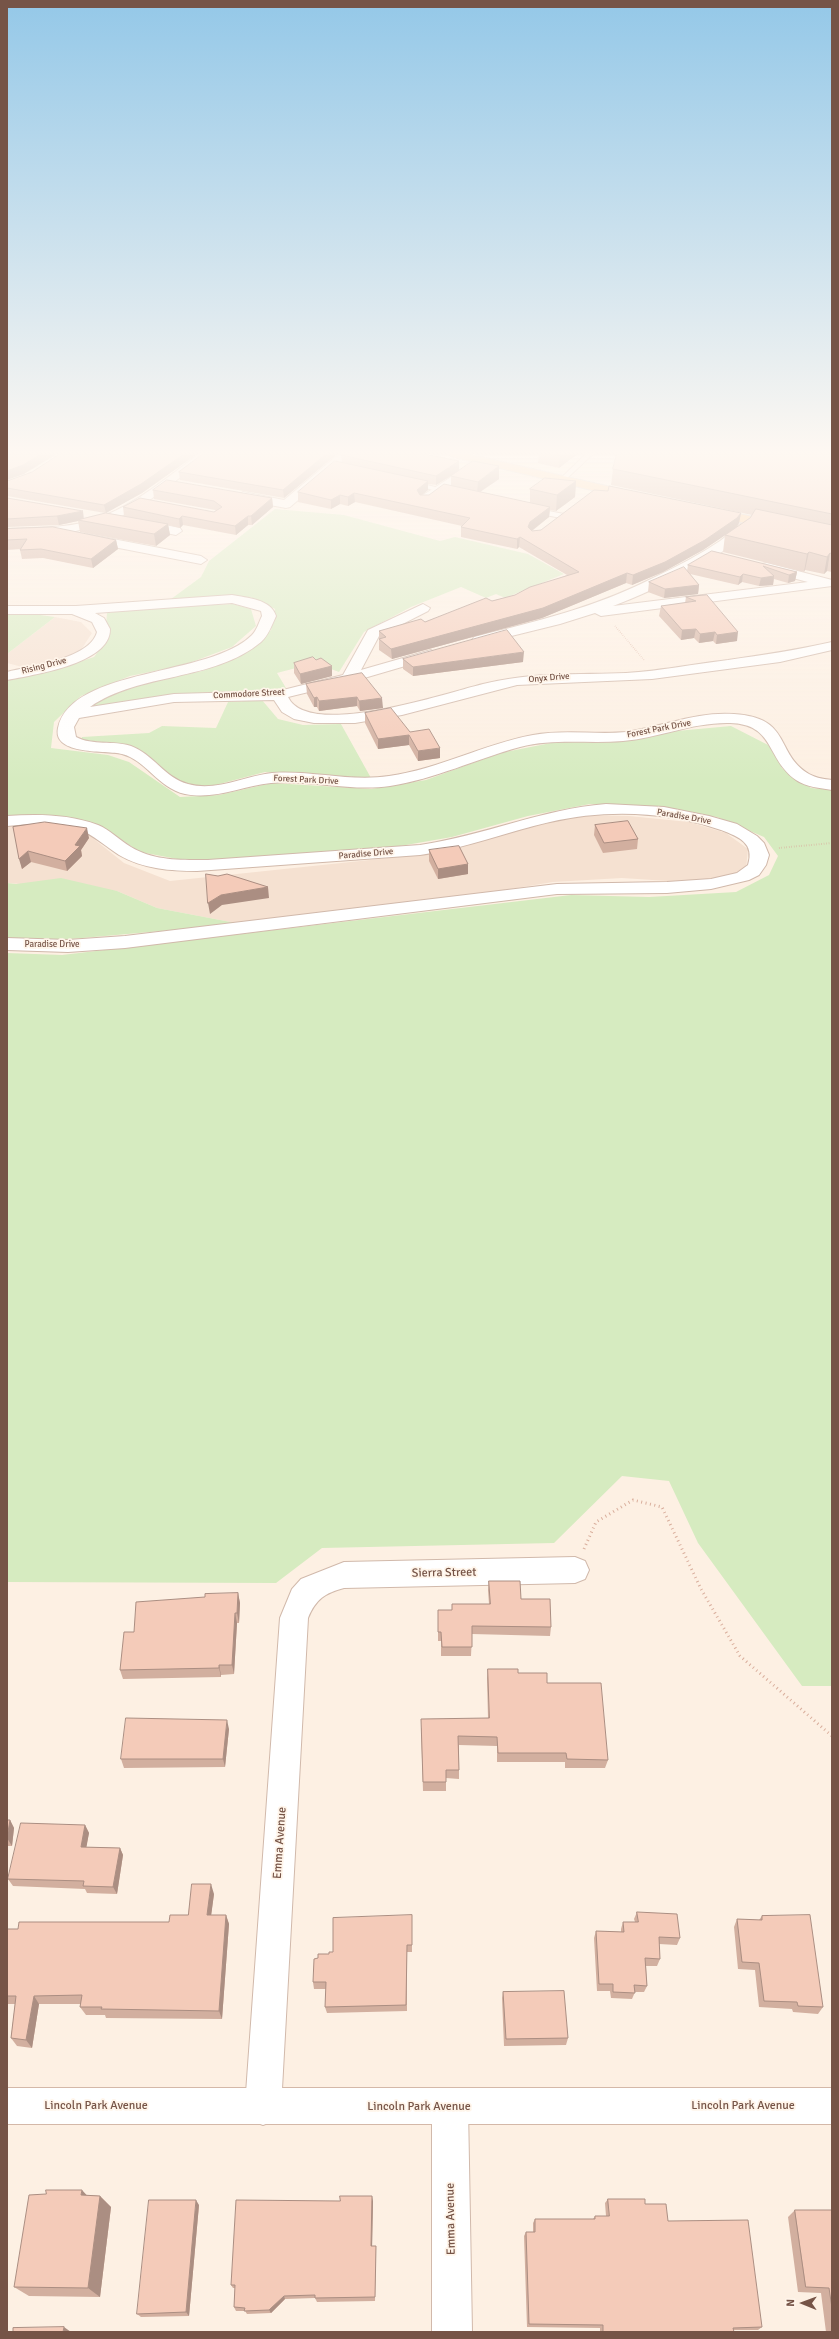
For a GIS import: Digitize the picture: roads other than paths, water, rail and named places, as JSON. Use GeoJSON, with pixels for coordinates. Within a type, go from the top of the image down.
{"type":"FeatureCollection","features":[{"type":"Feature","properties":{"kind":"street"},"geometry":{"type":"LineString","coordinates":[[468,643],[580,614],[669,576],[692,563]]}},
{"type":"Feature","properties":{"kind":"street"},"geometry":{"type":"LineString","coordinates":[[755,564],[830,583]]}},
{"type":"Feature","properties":{"kind":"street"},"geometry":{"type":"LineString","coordinates":[[580,614],[830,583]]}},
{"type":"Feature","properties":{"kind":"street","name":"Forest Park Drive"},"geometry":{"type":"LineString","coordinates":[[7,610],[76,610],[232,599],[259,605],[267,609],[269,616],[260,634],[255,640],[226,656],[202,665],[126,684],[102,692],[84,701],[66,725],[65,733],[68,739],[78,745],[123,749],[136,754],[171,784],[187,790],[207,791],[225,789],[271,778],[372,783],[392,781],[428,773],[510,744],[536,739],[561,736],[632,736],[690,723],[731,718],[761,724],[771,732],[789,764],[800,775],[813,782],[832,785]]}},
{"type":"Feature","properties":{"kind":"street"},"geometry":{"type":"LineString","coordinates":[[349,678],[373,633],[423,608]]}},
{"type":"Feature","properties":{"kind":"street","name":"Rising Drive"},"geometry":{"type":"LineString","coordinates":[[7,676],[75,658],[99,642],[104,634],[103,626],[96,618],[76,610]]}},
{"type":"Feature","properties":{"kind":"street","name":"Onyx Drive"},"geometry":{"type":"LineString","coordinates":[[280,694],[284,706],[291,713],[309,718],[360,718],[518,681],[545,678],[626,677],[798,655],[832,646]]}},
{"type":"Feature","properties":{"kind":"street","name":"Commodore Street"},"geometry":{"type":"LineString","coordinates":[[73,714],[174,698],[280,694],[349,678],[446,649]]}},
{"type":"Feature","properties":{"kind":"street","name":"Paradise Drive"},"geometry":{"type":"LineString","coordinates":[[7,821],[45,820],[91,828],[135,857],[171,866],[377,854],[434,848],[552,816],[584,811],[635,810],[697,818],[738,831],[754,842],[760,849],[761,859],[754,871],[735,880],[708,885],[573,887],[125,942],[41,947],[7,944]]}},
{"type":"Feature","properties":{"kind":"street","name":"Sierra Street"},"geometry":{"type":"LineString","coordinates":[[314,1584],[344,1576],[575,1570]]}},
{"type":"Feature","properties":{"kind":"street","name":"Emma Avenue"},"geometry":{"type":"LineString","coordinates":[[263,2107],[294,1618],[303,1596],[314,1584]]}},
{"type":"Feature","properties":{"kind":"street","name":"Lincoln Park Avenue"},"geometry":{"type":"LineString","coordinates":[[7,2106],[832,2106]]}},
{"type":"Feature","properties":{"kind":"street","name":"Emma Avenue"},"geometry":{"type":"LineString","coordinates":[[450,2107],[452,2332]]}}]}
